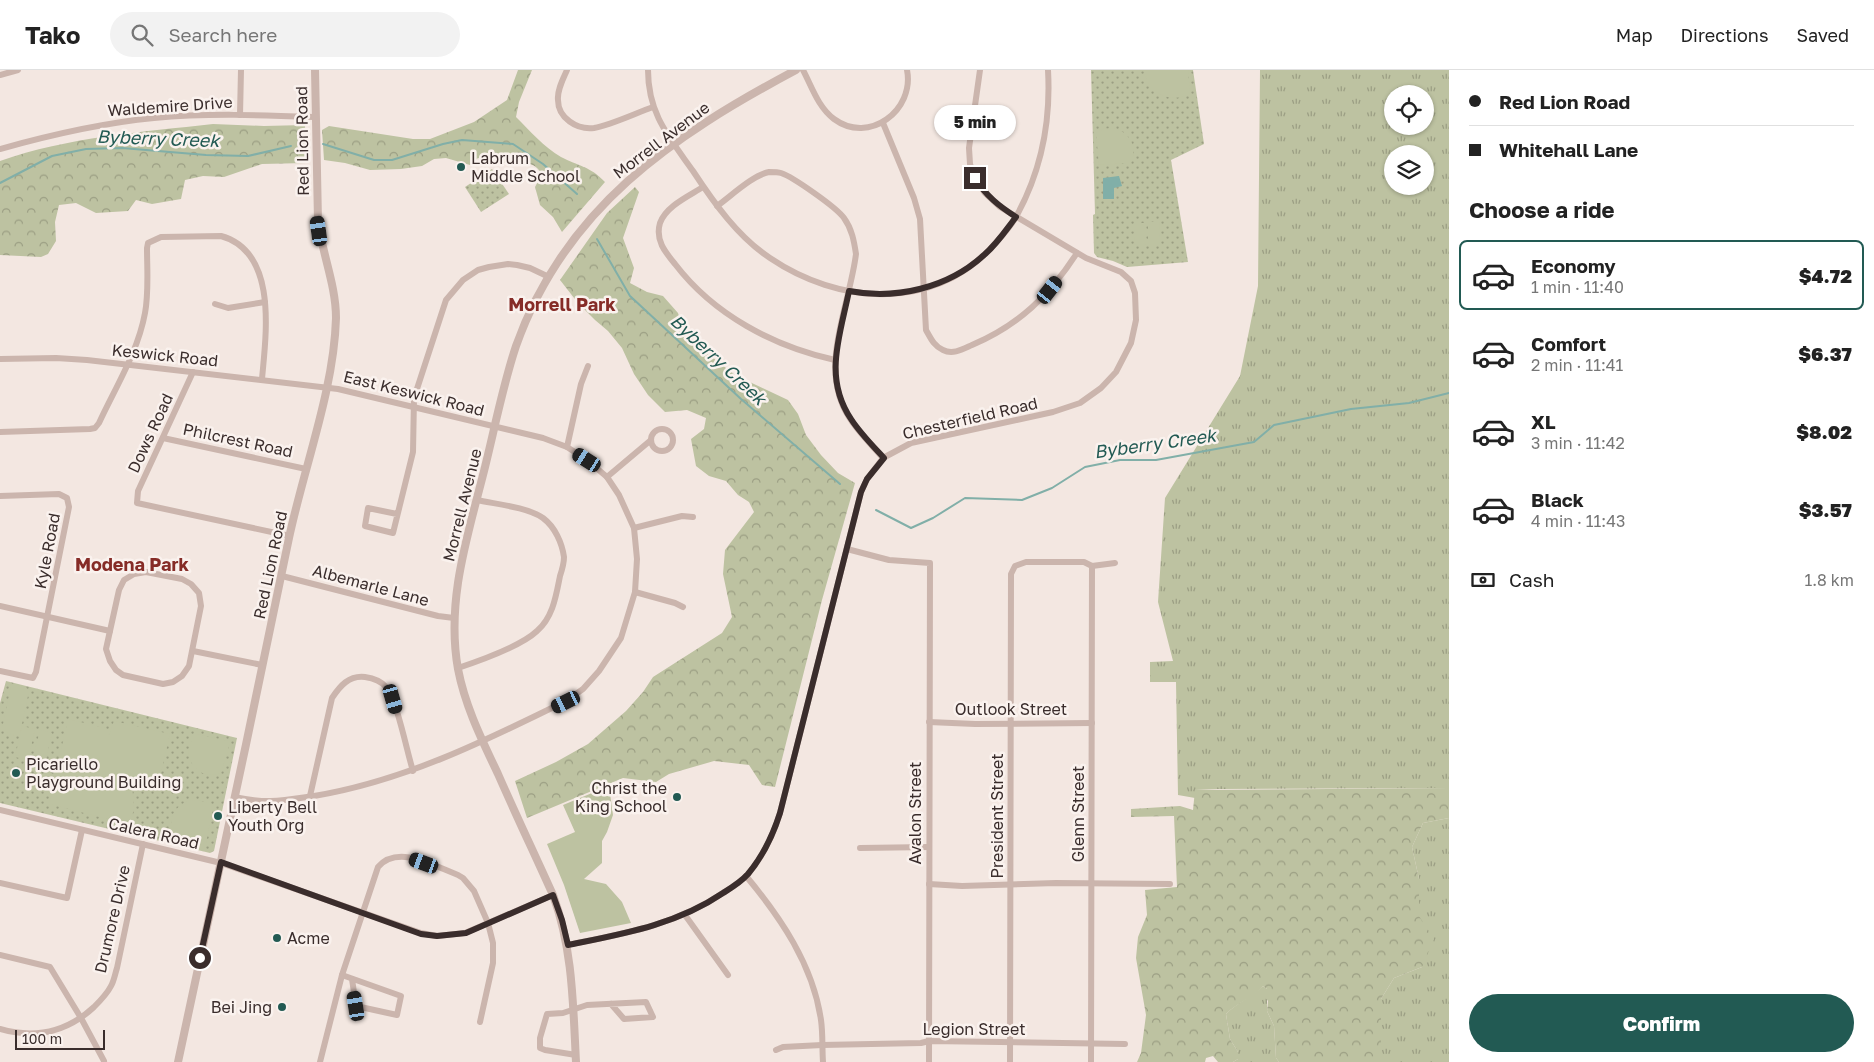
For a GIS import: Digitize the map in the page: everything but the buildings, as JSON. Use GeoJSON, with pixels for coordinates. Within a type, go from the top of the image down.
{"type":"FeatureCollection","features":[{"type":"Feature","properties":{"kind":"street"},"geometry":{"type":"LineString","coordinates":[[0,75],[18,70]]}},
{"type":"Feature","properties":{"kind":"street"},"geometry":{"type":"LineString","coordinates":[[240,70],[240,115]]}},
{"type":"Feature","properties":{"kind":"street","name":"Red Lion Road"},"geometry":{"type":"LineString","coordinates":[[178,1062],[290,536],[332,365],[336,316],[318,221],[314,117],[315,70]]}},
{"type":"Feature","properties":{"kind":"street"},"geometry":{"type":"LineString","coordinates":[[566,70],[559,91],[558,101],[561,112],[567,120],[574,124],[584,128],[595,128],[653,107]]}},
{"type":"Feature","properties":{"kind":"street"},"geometry":{"type":"LineString","coordinates":[[648,70],[650,94],[657,117],[717,206],[748,240],[768,257],[789,270],[832,288],[862,294],[894,294],[924,288],[950,278],[984,256],[1001,237],[1016,217],[1037,172],[1044,148],[1049,101],[1048,70]]}},
{"type":"Feature","properties":{"kind":"street","name":"Morrell Avenue"},"geometry":{"type":"LineString","coordinates":[[573,1009],[563,1013],[547,1014],[540,1038],[540,1048],[576,1058],[573,1009],[568,945],[553,895],[467,703],[458,668],[454,618],[460,570],[516,348],[534,304],[576,235],[606,200],[629,178],[674,144],[746,96],[796,70]]}},
{"type":"Feature","properties":{"kind":"street"},"geometry":{"type":"LineString","coordinates":[[803,70],[820,103],[836,120],[859,128],[883,123],[902,105],[908,82],[907,70]]}},
{"type":"Feature","properties":{"kind":"street"},"geometry":{"type":"LineString","coordinates":[[883,123],[918,209],[926,330],[934,344],[944,351],[958,352],[993,336],[1029,310],[1050,290],[1077,253],[1000,207],[985,194],[975,178],[970,164],[969,148],[980,70]]}},
{"type":"Feature","properties":{"kind":"street","name":"Waldemire Drive"},"geometry":{"type":"LineString","coordinates":[[0,149],[61,133],[155,118],[240,115],[314,117]]}},
{"type":"Feature","properties":{"kind":"street"},"geometry":{"type":"LineString","coordinates":[[717,206],[761,175],[770,172],[780,172],[835,208],[848,225],[856,254],[835,360],[836,378],[843,406],[857,427],[884,458]]}},
{"type":"Feature","properties":{"kind":"street"},"geometry":{"type":"LineString","coordinates":[[703,187],[676,204],[664,217],[660,224],[659,235],[662,248],[690,282],[733,317],[789,347],[808,354],[835,360]]}},
{"type":"Feature","properties":{"kind":"street"},"geometry":{"type":"LineString","coordinates":[[0,432],[90,430],[99,423],[141,330],[146,312],[147,248],[150,242],[161,238],[214,235],[227,238],[239,244],[246,251],[254,263],[263,288],[265,302],[266,339],[262,379]]}},
{"type":"Feature","properties":{"kind":"street","name":"Chesterfield Road"},"geometry":{"type":"LineString","coordinates":[[568,945],[618,936],[685,915],[712,901],[746,876],[773,835],[780,813],[861,492],[867,479],[884,458],[911,443],[1054,412],[1080,403],[1101,388],[1116,372],[1131,342],[1136,320],[1135,293],[1131,281],[1121,272],[1077,253]]}},
{"type":"Feature","properties":{"kind":"street"},"geometry":{"type":"LineString","coordinates":[[397,514],[368,508],[365,526],[393,533],[413,452],[414,398],[442,306],[457,286],[478,270],[500,264],[530,268],[549,277]]}},
{"type":"Feature","properties":{"kind":"street"},"geometry":{"type":"LineString","coordinates":[[215,304],[228,308],[265,302]]}},
{"type":"Feature","properties":{"kind":"street","name":"Keswick Road"},"geometry":{"type":"LineString","coordinates":[[0,359],[56,358],[326,387]]}},
{"type":"Feature","properties":{"kind":"street"},"geometry":{"type":"LineString","coordinates":[[566,447],[581,384],[588,366]]}},
{"type":"Feature","properties":{"kind":"street","name":"Dows Road"},"geometry":{"type":"LineString","coordinates":[[193,372],[138,491],[137,503],[290,536]]}},
{"type":"Feature","properties":{"kind":"street","name":"East Keswick Road"},"geometry":{"type":"LineString","coordinates":[[234,798],[268,803],[286,802],[359,787],[412,771],[566,702],[599,671],[621,638],[635,592],[637,559],[634,528],[619,495],[607,477],[587,460],[566,447],[543,438],[326,387]]}},
{"type":"Feature","properties":{"kind":"street","name":"Philcrest Road"},"geometry":{"type":"LineString","coordinates":[[163,438],[306,468]]}},
{"type":"Feature","properties":{"kind":"street"},"geometry":{"type":"LineString","coordinates":[[607,477],[651,440]]}},
{"type":"Feature","properties":{"kind":"street","name":"Kyle Road"},"geometry":{"type":"LineString","coordinates":[[0,496],[59,494],[67,498],[70,507],[34,676],[33,678],[0,671]]}},
{"type":"Feature","properties":{"kind":"street"},"geometry":{"type":"LineString","coordinates":[[458,668],[474,663],[523,641],[538,630],[547,619],[554,605],[564,560],[562,544],[554,530],[544,519],[533,513],[477,500]]}},
{"type":"Feature","properties":{"kind":"street"},"geometry":{"type":"LineString","coordinates":[[634,528],[682,516],[693,517]]}},
{"type":"Feature","properties":{"kind":"street","name":"Avalon Street"},"geometry":{"type":"LineString","coordinates":[[847,549],[889,560],[930,564],[929,1062]]}},
{"type":"Feature","properties":{"kind":"street","name":"President Street"},"geometry":{"type":"LineString","coordinates":[[1010,1062],[1012,569],[1020,563],[1026,562],[1084,562],[1092,566]]}},
{"type":"Feature","properties":{"kind":"street"},"geometry":{"type":"LineString","coordinates":[[1092,566],[1115,563]]}},
{"type":"Feature","properties":{"kind":"street","name":"Glenn Street"},"geometry":{"type":"LineString","coordinates":[[1091,1062],[1092,566]]}},
{"type":"Feature","properties":{"kind":"street"},"geometry":{"type":"LineString","coordinates":[[146,572],[182,579],[190,584],[199,594],[201,606],[193,651],[189,666],[182,676],[173,682],[164,684],[123,674],[116,670],[110,661],[106,649],[119,590],[124,580],[134,574],[146,572]]}},
{"type":"Feature","properties":{"kind":"street","name":"Albemarle Lane"},"geometry":{"type":"LineString","coordinates":[[282,576],[438,616],[454,618]]}},
{"type":"Feature","properties":{"kind":"street"},"geometry":{"type":"LineString","coordinates":[[635,592],[683,607]]}},
{"type":"Feature","properties":{"kind":"street"},"geometry":{"type":"LineString","coordinates":[[0,606],[110,631]]}},
{"type":"Feature","properties":{"kind":"street"},"geometry":{"type":"LineString","coordinates":[[193,651],[262,665]]}},
{"type":"Feature","properties":{"kind":"street"},"geometry":{"type":"LineString","coordinates":[[310,796],[332,698],[341,685],[352,678],[363,677],[375,680],[385,686],[393,699],[412,771]]}},
{"type":"Feature","properties":{"kind":"street","name":"Outlook Street"},"geometry":{"type":"LineString","coordinates":[[929,722],[975,724],[1092,723]]}},
{"type":"Feature","properties":{"kind":"street","name":"Calera Road"},"geometry":{"type":"LineString","coordinates":[[0,810],[221,862],[421,934],[437,936],[466,933],[553,895]]}},
{"type":"Feature","properties":{"kind":"street"},"geometry":{"type":"LineString","coordinates":[[0,883],[66,898],[82,830]]}},
{"type":"Feature","properties":{"kind":"street","name":"Drumore Drive"},"geometry":{"type":"LineString","coordinates":[[0,1029],[15,1033],[36,1034],[53,1032],[72,1024],[98,1004],[111,987],[117,968],[143,844]]}},
{"type":"Feature","properties":{"kind":"street"},"geometry":{"type":"LineString","coordinates":[[860,848],[929,847]]}},
{"type":"Feature","properties":{"kind":"street"},"geometry":{"type":"LineString","coordinates":[[321,1062],[342,975],[378,867],[387,859],[396,856],[407,856],[463,878],[474,891],[488,923],[494,951],[480,1022]]}},
{"type":"Feature","properties":{"kind":"street"},"geometry":{"type":"LineString","coordinates":[[746,876],[778,915],[801,957],[816,998],[821,1020],[823,1062]]}},
{"type":"Feature","properties":{"kind":"street"},"geometry":{"type":"LineString","coordinates":[[929,884],[962,886],[1170,884]]}},
{"type":"Feature","properties":{"kind":"street"},"geometry":{"type":"LineString","coordinates":[[685,915],[728,975]]}},
{"type":"Feature","properties":{"kind":"street"},"geometry":{"type":"LineString","coordinates":[[0,955],[50,967],[104,1061]]}},
{"type":"Feature","properties":{"kind":"street"},"geometry":{"type":"LineString","coordinates":[[342,975],[352,978],[401,996],[397,1015],[356,1006],[352,978]]}},
{"type":"Feature","properties":{"kind":"street"},"geometry":{"type":"LineString","coordinates":[[573,1009],[587,1005],[646,1002],[654,1017],[624,1019],[611,1004]]}},
{"type":"Feature","properties":{"kind":"street","name":"Legion Street"},"geometry":{"type":"LineString","coordinates":[[776,1050],[822,1045],[921,1044],[929,1041],[1125,1044]]}},
{"type":"Feature","properties":{"kind":"green space"},"geometry":{"type":"Polygon","coordinates":[[[518,70],[532,70],[519,102],[516,117],[555,153],[589,169],[605,182],[562,232],[553,217],[540,205],[535,187],[542,174],[530,164],[506,163],[478,158],[470,165],[446,158],[434,159],[422,166],[370,170],[345,163],[324,160],[322,130],[329,126],[413,139],[430,139],[474,122],[507,100],[518,70]]]}},
{"type":"Feature","properties":{"kind":"green space"},"geometry":{"type":"Polygon","coordinates":[[[1091,70],[1193,70],[1204,144],[1171,160],[1188,262],[1127,267],[1097,257],[1094,253],[1093,215],[1095,214],[1091,70]]]}},
{"type":"Feature","properties":{"kind":"green space"},"geometry":{"type":"Polygon","coordinates":[[[1144,70],[1188,70],[1190,94],[1174,98],[1160,94],[1150,85],[1144,70]]]}},
{"type":"Feature","properties":{"kind":"green space"},"geometry":{"type":"Polygon","coordinates":[[[1260,70],[1449,70],[1449,788],[1218,789],[1195,790],[1195,798],[1178,795],[1176,682],[1150,682],[1150,662],[1173,661],[1158,602],[1165,498],[1240,376],[1258,286],[1260,70]]]}},
{"type":"Feature","properties":{"kind":"green space"},"geometry":{"type":"Polygon","coordinates":[[[213,124],[305,125],[306,163],[262,164],[224,177],[203,176],[185,180],[181,199],[152,204],[136,200],[128,211],[96,213],[76,203],[59,205],[55,222],[56,241],[48,254],[41,257],[0,255],[0,161],[52,146],[105,136],[213,124]]]}},
{"type":"Feature","properties":{"kind":"green space"},"geometry":{"type":"Polygon","coordinates":[[[1112,128],[1123,132],[1133,145],[1131,163],[1099,165],[1096,133],[1103,129],[1112,128]]]}},
{"type":"Feature","properties":{"kind":"green space"},"geometry":{"type":"Polygon","coordinates":[[[492,169],[509,194],[481,212],[465,187],[492,169]]]}},
{"type":"Feature","properties":{"kind":"green space"},"geometry":{"type":"Polygon","coordinates":[[[635,187],[639,192],[623,238],[634,268],[630,283],[647,292],[663,296],[678,313],[682,326],[703,350],[735,375],[788,400],[798,414],[806,435],[821,455],[838,473],[855,483],[822,600],[775,787],[762,785],[749,765],[714,761],[669,774],[656,782],[623,778],[527,818],[515,781],[556,762],[588,744],[626,711],[653,677],[722,633],[732,617],[723,574],[725,550],[754,512],[749,502],[738,495],[726,481],[709,476],[696,466],[691,439],[704,429],[706,418],[687,410],[665,412],[648,395],[634,374],[622,348],[608,331],[578,303],[560,280],[607,213],[635,187]]]}},
{"type":"Feature","properties":{"kind":"green space"},"geometry":{"type":"Polygon","coordinates":[[[1148,222],[1159,222],[1160,244],[1148,244],[1148,222]]]}},
{"type":"Feature","properties":{"kind":"green space"},"geometry":{"type":"Polygon","coordinates":[[[1134,223],[1146,223],[1146,244],[1135,245],[1134,223]]]}},
{"type":"Feature","properties":{"kind":"green space"},"geometry":{"type":"Polygon","coordinates":[[[6,681],[237,738],[214,851],[210,853],[0,803],[0,703],[6,681]]]}},
{"type":"Feature","properties":{"kind":"green space"},"geometry":{"type":"Polygon","coordinates":[[[15,685],[25,687],[29,691],[20,733],[16,736],[2,729],[11,687],[15,685]]]}},
{"type":"Feature","properties":{"kind":"green space"},"geometry":{"type":"Polygon","coordinates":[[[68,719],[105,728],[109,735],[114,721],[170,734],[157,790],[132,785],[134,806],[131,825],[49,804],[68,719]]]}},
{"type":"Feature","properties":{"kind":"green space"},"geometry":{"type":"Polygon","coordinates":[[[22,726],[35,729],[28,760],[15,757],[22,726]]]}},
{"type":"Feature","properties":{"kind":"green space"},"geometry":{"type":"Polygon","coordinates":[[[40,730],[52,733],[45,764],[32,761],[40,730]]]}},
{"type":"Feature","properties":{"kind":"green space"},"geometry":{"type":"Polygon","coordinates":[[[197,734],[230,743],[221,773],[204,774],[192,764],[189,757],[189,749],[191,741],[197,734]]]}},
{"type":"Feature","properties":{"kind":"green space"},"geometry":{"type":"Polygon","coordinates":[[[609,786],[613,815],[602,841],[602,863],[584,879],[606,884],[622,902],[631,923],[580,933],[564,885],[547,844],[575,832],[563,805],[609,786]]]}},
{"type":"Feature","properties":{"kind":"green space"},"geometry":{"type":"Polygon","coordinates":[[[1449,788],[1449,818],[1423,823],[1412,847],[1419,879],[1419,916],[1434,939],[1422,967],[1394,978],[1381,999],[1381,1062],[1279,1062],[1276,1058],[1274,1026],[1267,1011],[1268,1001],[1265,997],[1267,989],[1263,986],[1255,994],[1226,1014],[1230,1039],[1238,1052],[1238,1059],[1233,1062],[1218,1062],[1213,1056],[1206,1058],[1205,1062],[1137,1062],[1141,1053],[1146,1015],[1136,958],[1138,937],[1147,915],[1145,890],[1177,887],[1174,816],[1131,817],[1131,809],[1180,806],[1193,810],[1195,790],[1449,788]]]}},
{"type":"Feature","properties":{"kind":"green space"},"geometry":{"type":"Polygon","coordinates":[[[198,800],[207,803],[213,809],[206,843],[203,845],[174,836],[171,823],[172,816],[179,806],[198,800]]]}},
{"type":"Feature","properties":{"kind":"green space"},"geometry":{"type":"Polygon","coordinates":[[[1449,818],[1449,1062],[1381,1062],[1381,999],[1394,978],[1422,967],[1419,879],[1412,847],[1423,823],[1449,818]]]}},
{"type":"Feature","properties":{"kind":"green space"},"geometry":{"type":"Polygon","coordinates":[[[1263,986],[1267,989],[1267,1011],[1274,1026],[1276,1058],[1279,1062],[1233,1062],[1238,1059],[1238,1052],[1230,1039],[1226,1014],[1263,986]]]}},
{"type":"Feature","properties":{"kind":"water"},"geometry":{"type":"Polygon","coordinates":[[[1119,176],[1122,186],[1114,188],[1114,199],[1103,199],[1103,178],[1119,176]]]}},
{"type":"Feature","properties":{"kind":"waterway","name":"Byberry Creek"},"geometry":{"type":"LineString","coordinates":[[323,144],[374,160],[392,160],[462,140],[513,144],[543,164],[577,194]]}},
{"type":"Feature","properties":{"kind":"waterway","name":"Byberry Creek"},"geometry":{"type":"LineString","coordinates":[[0,183],[52,156],[86,149],[122,148],[206,155],[248,156],[291,146]]}},
{"type":"Feature","properties":{"kind":"waterway","name":"Byberry Creek"},"geometry":{"type":"LineString","coordinates":[[597,239],[630,296],[741,399],[840,484]]}},
{"type":"Feature","properties":{"kind":"waterway","name":"Byberry Creek"},"geometry":{"type":"LineString","coordinates":[[876,510],[911,528],[933,518],[965,498],[1022,500],[1052,488],[1085,467],[1120,460],[1156,460],[1254,442],[1274,425],[1351,409],[1409,403],[1449,393]]}},
{"type":"Feature","properties":{"kind":"place","name":"Labrum Middle School"},"geometry":{"type":"Point","coordinates":[461,167]}},
{"type":"Feature","properties":{"kind":"place","name":"Picariello Playground Building"},"geometry":{"type":"Point","coordinates":[16,773]}},
{"type":"Feature","properties":{"kind":"place","name":"Christ the King School"},"geometry":{"type":"Point","coordinates":[677,797]}},
{"type":"Feature","properties":{"kind":"place","name":"Liberty Bell Youth Org"},"geometry":{"type":"Point","coordinates":[218,816]}},
{"type":"Feature","properties":{"kind":"place","name":"Acme"},"geometry":{"type":"Point","coordinates":[277,938]}},
{"type":"Feature","properties":{"kind":"place","name":"Bei Jing"},"geometry":{"type":"Point","coordinates":[282,1007]}},
{"type":"Feature","properties":{"kind":"district","name":"Morrell Park"},"geometry":{"type":"Point","coordinates":[562,305]}},
{"type":"Feature","properties":{"kind":"district","name":"Modena Park"},"geometry":{"type":"Point","coordinates":[132,565]}},
{"type":"Feature","properties":{"kind":"route"},"geometry":{"type":"LineString","coordinates":[[200,958],[221,862],[362,914],[421,934],[437,936],[466,933],[553,895],[568,945],[618,936],[685,915],[712,901],[746,876],[758,861],[773,835],[861,492],[875,467],[884,458],[850,418],[843,406],[836,378],[835,360],[849,291],[862,294],[910,292],[950,278],[984,256],[1016,217],[1000,207],[985,194],[975,178]]}}]}
